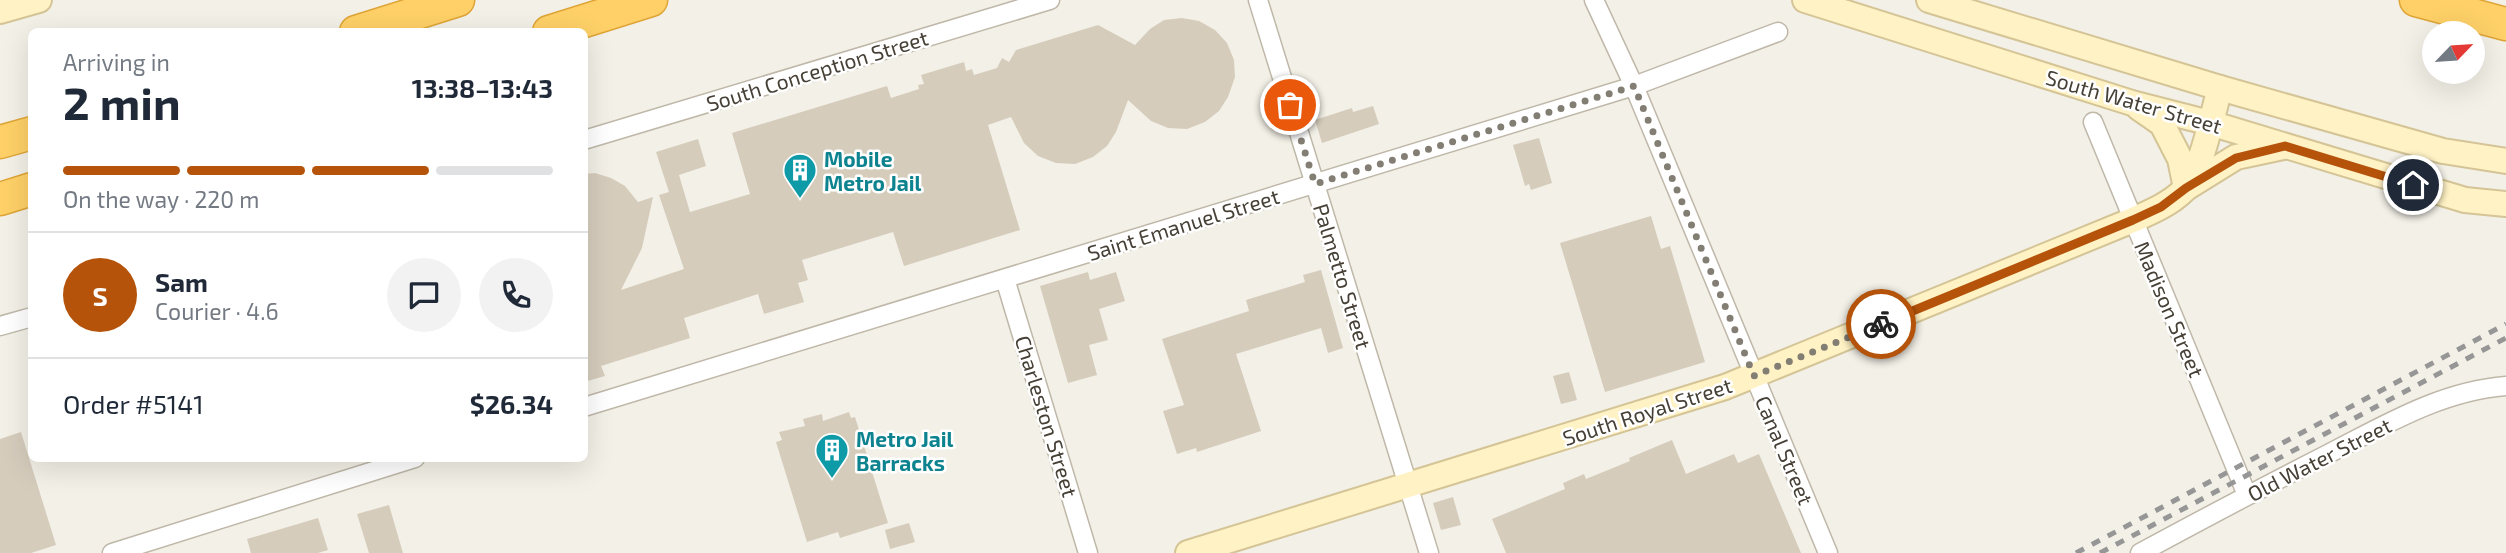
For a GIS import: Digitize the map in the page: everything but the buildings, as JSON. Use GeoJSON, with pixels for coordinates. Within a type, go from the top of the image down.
{"type":"FeatureCollection","features":[{"type":"Feature","properties":{"kind":"highway"},"geometry":{"type":"LineString","coordinates":[[369,28],[458,0]]}},
{"type":"Feature","properties":{"kind":"highway"},"geometry":{"type":"LineString","coordinates":[[562,28],[642,3],[665,0]]}},
{"type":"Feature","properties":{"kind":"highway"},"geometry":{"type":"LineString","coordinates":[[2416,0],[2506,24]]}},
{"type":"Feature","properties":{"kind":"highway"},"geometry":{"type":"LineString","coordinates":[[2462,0],[2506,18]]}},
{"type":"Feature","properties":{"kind":"highway"},"geometry":{"type":"LineString","coordinates":[[0,199],[28,191]]}},
{"type":"Feature","properties":{"kind":"street"},"geometry":{"type":"LineString","coordinates":[[0,11],[39,0]]}},
{"type":"Feature","properties":{"kind":"street","name":"South Conception Street"},"geometry":{"type":"LineString","coordinates":[[588,140],[1050,0]]}},
{"type":"Feature","properties":{"kind":"street","name":"Palmetto Street"},"geometry":{"type":"LineString","coordinates":[[1258,0],[1429,553]]}},
{"type":"Feature","properties":{"kind":"street","name":"Canal Street"},"geometry":{"type":"LineString","coordinates":[[1594,0],[1634,86],[1828,553]]}},
{"type":"Feature","properties":{"kind":"street","name":"South Water Street"},"geometry":{"type":"LineString","coordinates":[[1805,0],[2132,103],[2210,123],[2465,200],[2506,204]]}},
{"type":"Feature","properties":{"kind":"street","name":"South Water Street"},"geometry":{"type":"LineString","coordinates":[[1929,0],[2220,88],[2443,151],[2506,162]]}},
{"type":"Feature","properties":{"kind":"street","name":"Saint Emanuel Street"},"geometry":{"type":"LineString","coordinates":[[588,406],[1634,86],[1778,33]]}},
{"type":"Feature","properties":{"kind":"street"},"geometry":{"type":"LineString","coordinates":[[2186,188],[2197,165],[2220,88]]}},
{"type":"Feature","properties":{"kind":"street"},"geometry":{"type":"LineString","coordinates":[[2132,103],[2162,124],[2180,159],[2186,188]]}},
{"type":"Feature","properties":{"kind":"street","name":"Madison Street"},"geometry":{"type":"LineString","coordinates":[[2093,122],[2247,495]]}},
{"type":"Feature","properties":{"kind":"street","name":"South Royal Street"},"geometry":{"type":"LineString","coordinates":[[1188,553],[1725,387],[2133,220],[2161,207],[2186,188],[2236,158],[2285,146]]}},
{"type":"Feature","properties":{"kind":"street","name":"Charleston Street"},"geometry":{"type":"LineString","coordinates":[[1005,279],[1088,553]]}},
{"type":"Feature","properties":{"kind":"street"},"geometry":{"type":"LineString","coordinates":[[0,326],[28,318]]}},
{"type":"Feature","properties":{"kind":"street","name":"Old Water Street"},"geometry":{"type":"LineString","coordinates":[[2140,553],[2247,495],[2425,405],[2490,387],[2506,386]]}},
{"type":"Feature","properties":{"kind":"street"},"geometry":{"type":"LineString","coordinates":[[112,553],[398,462]]}},
{"type":"Feature","properties":{"kind":"railway"},"geometry":{"type":"LineString","coordinates":[[2076,553],[2506,324]]}},
{"type":"Feature","properties":{"kind":"railway"},"geometry":{"type":"LineString","coordinates":[[2100,553],[2506,338]]}},
{"type":"Feature","properties":{"kind":"way so far"},"geometry":{"type":"LineString","coordinates":[[1290,105],[1315,184],[1634,86],[1754,376],[1881,324]]}},
{"type":"Feature","properties":{"kind":"place","name":"Mobile Metro Jail"},"geometry":{"type":"Point","coordinates":[800,200]}},
{"type":"Feature","properties":{"kind":"place","name":"Metro Jail Barracks"},"geometry":{"type":"Point","coordinates":[832,480]}},
{"type":"Feature","properties":{"kind":"route"},"geometry":{"type":"LineString","coordinates":[[1881,324],[2161,207],[2186,188],[2236,158],[2285,146],[2413,185]]}}]}
